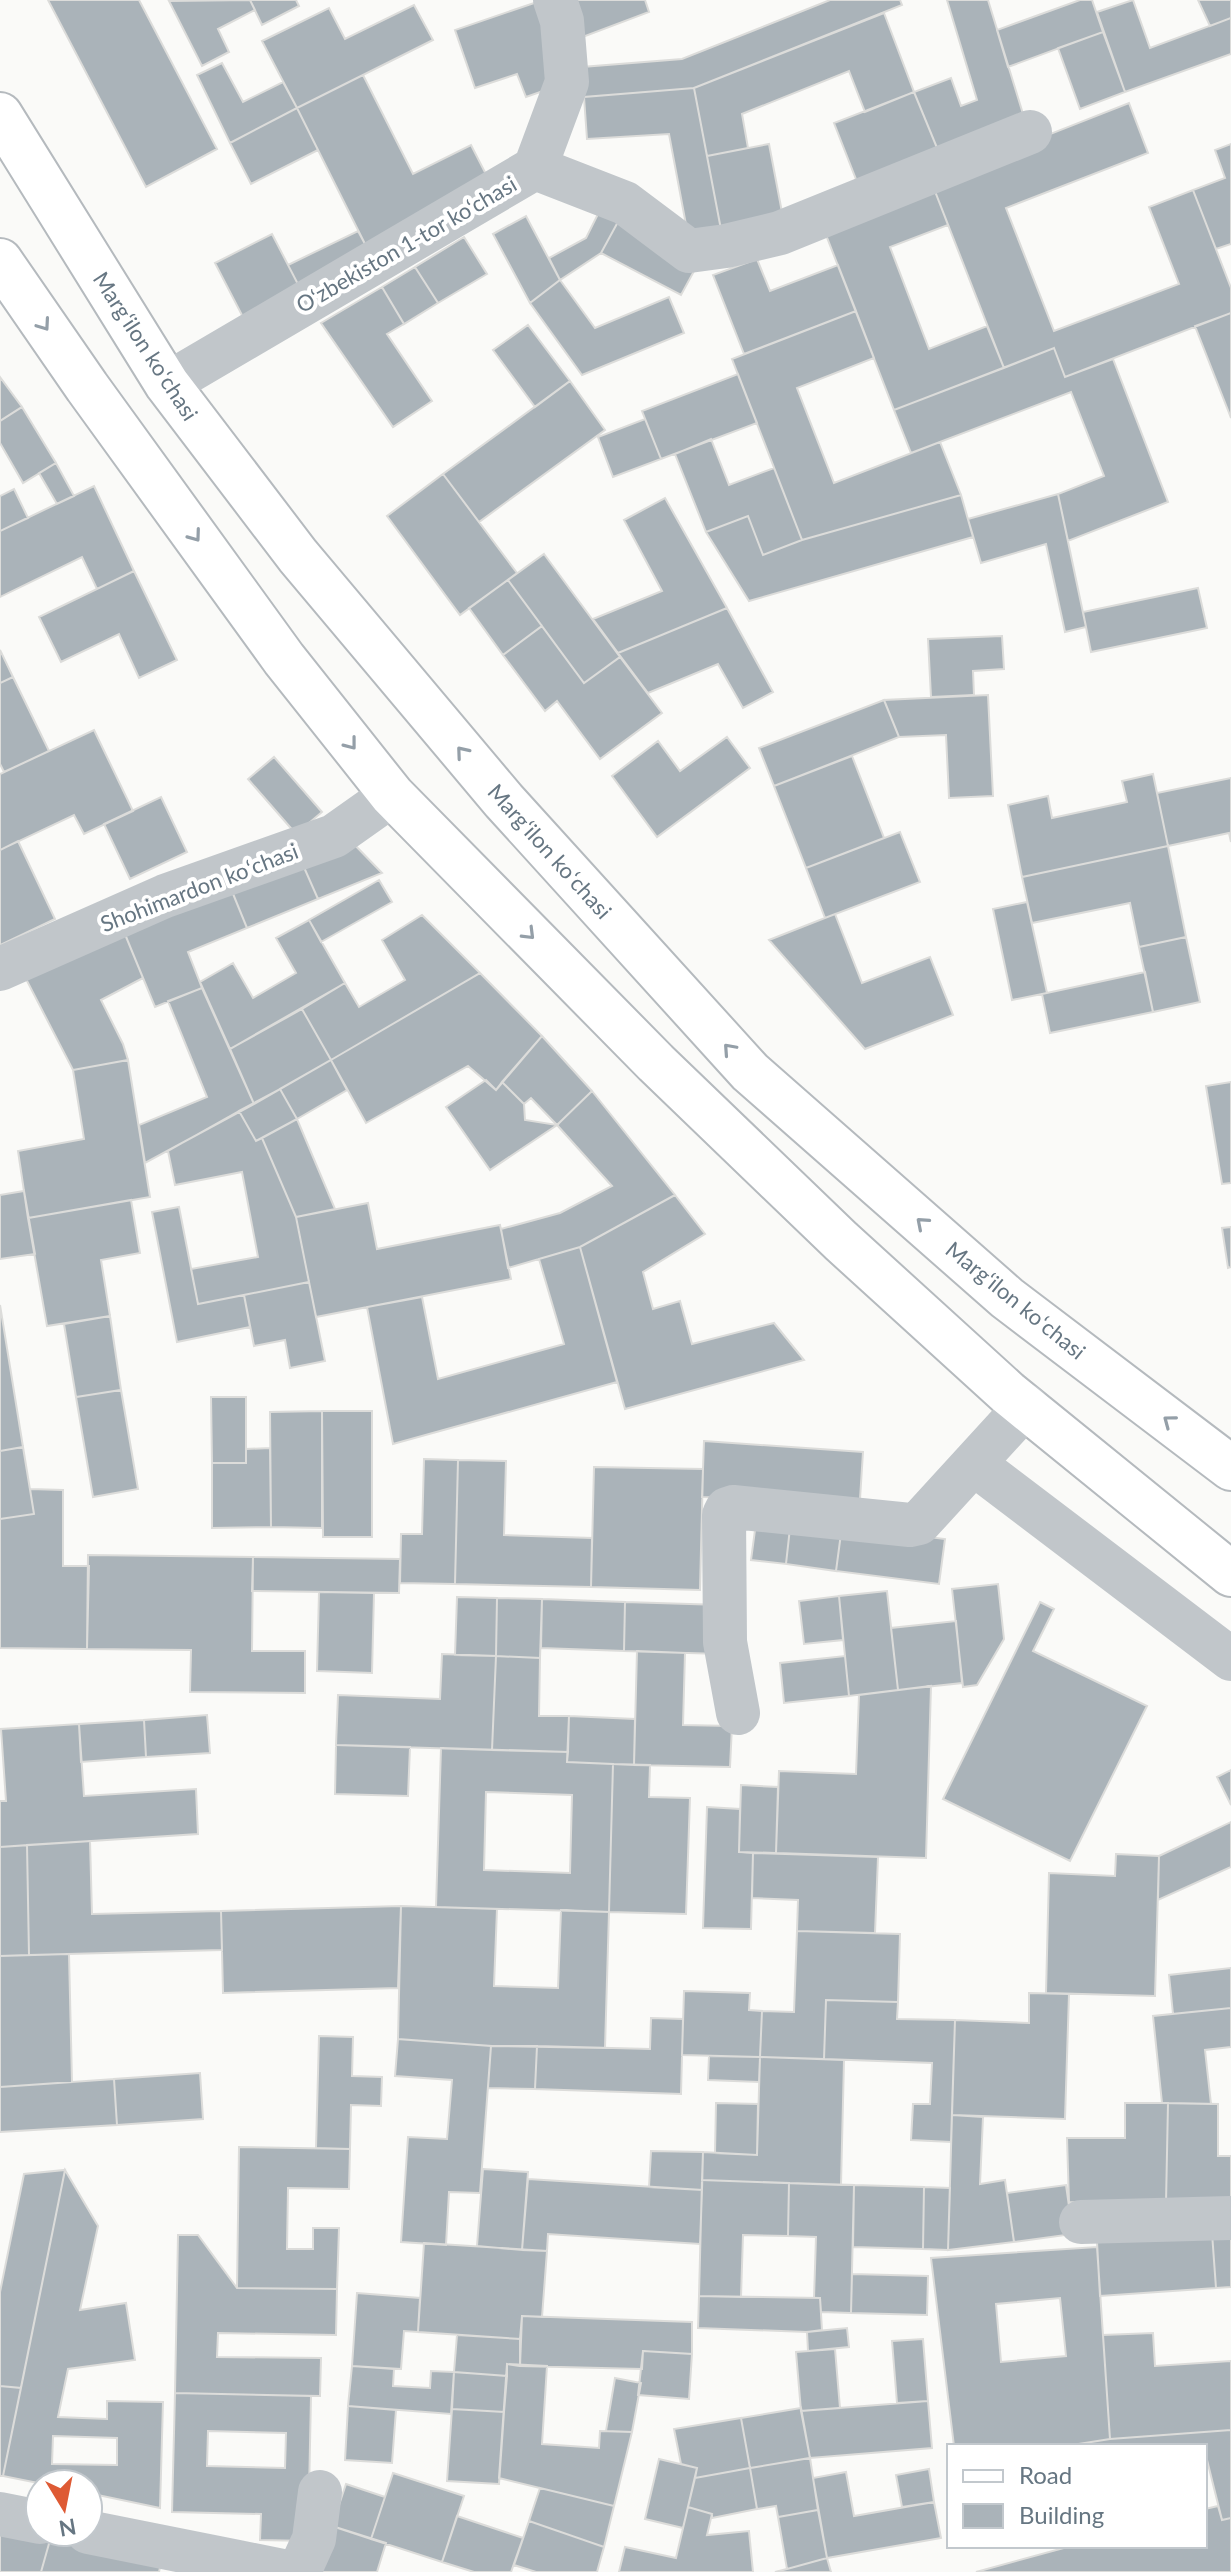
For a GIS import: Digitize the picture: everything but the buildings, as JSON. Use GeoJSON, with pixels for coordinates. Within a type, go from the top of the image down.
{"type":"FeatureCollection","features":[{"type":"Feature","properties":{"kind":"main road","name":"Margʻilon koʻchasi"},"geometry":{"type":"LineString","coordinates":[[0,115],[167,384],[298,556],[504,801],[750,1072],[1007,1298],[1231,1468]]}},
{"type":"Feature","properties":{"kind":"main road"},"geometry":{"type":"LineString","coordinates":[[0,261],[284,659],[392,795],[699,1105],[841,1241],[1026,1406],[1231,1574]]}},
{"type":"Feature","properties":{"kind":"street","name":"O‘zbekiston 1-tor ko‘chasi"},"geometry":{"type":"LineString","coordinates":[[167,384],[535,168],[567,82],[562,21],[555,0]]}},
{"type":"Feature","properties":{"kind":"street"},"geometry":{"type":"LineString","coordinates":[[535,168],[625,203],[689,251],[780,233],[1030,132]]}},
{"type":"Feature","properties":{"kind":"street","name":"Shohimardon koʻchasi"},"geometry":{"type":"LineString","coordinates":[[0,969],[165,896],[334,836],[392,795]]}},
{"type":"Feature","properties":{"kind":"street"},"geometry":{"type":"LineString","coordinates":[[738,1713],[725,1642],[724,1515],[727,1509],[733,1507],[910,1525],[925,1518],[1026,1406]]}},
{"type":"Feature","properties":{"kind":"street"},"geometry":{"type":"LineString","coordinates":[[974,1464],[1231,1659]]}},
{"type":"Feature","properties":{"kind":"street"},"geometry":{"type":"LineString","coordinates":[[1081,2222],[1231,2218]]}},
{"type":"Feature","properties":{"kind":"street"},"geometry":{"type":"LineString","coordinates":[[299,2572],[314,2539],[320,2492]]}},
{"type":"Feature","properties":{"kind":"street"},"geometry":{"type":"LineString","coordinates":[[0,2514],[24,2519]]}},
{"type":"Feature","properties":{"kind":"street"},"geometry":{"type":"LineString","coordinates":[[104,2535],[288,2572]]}}]}
